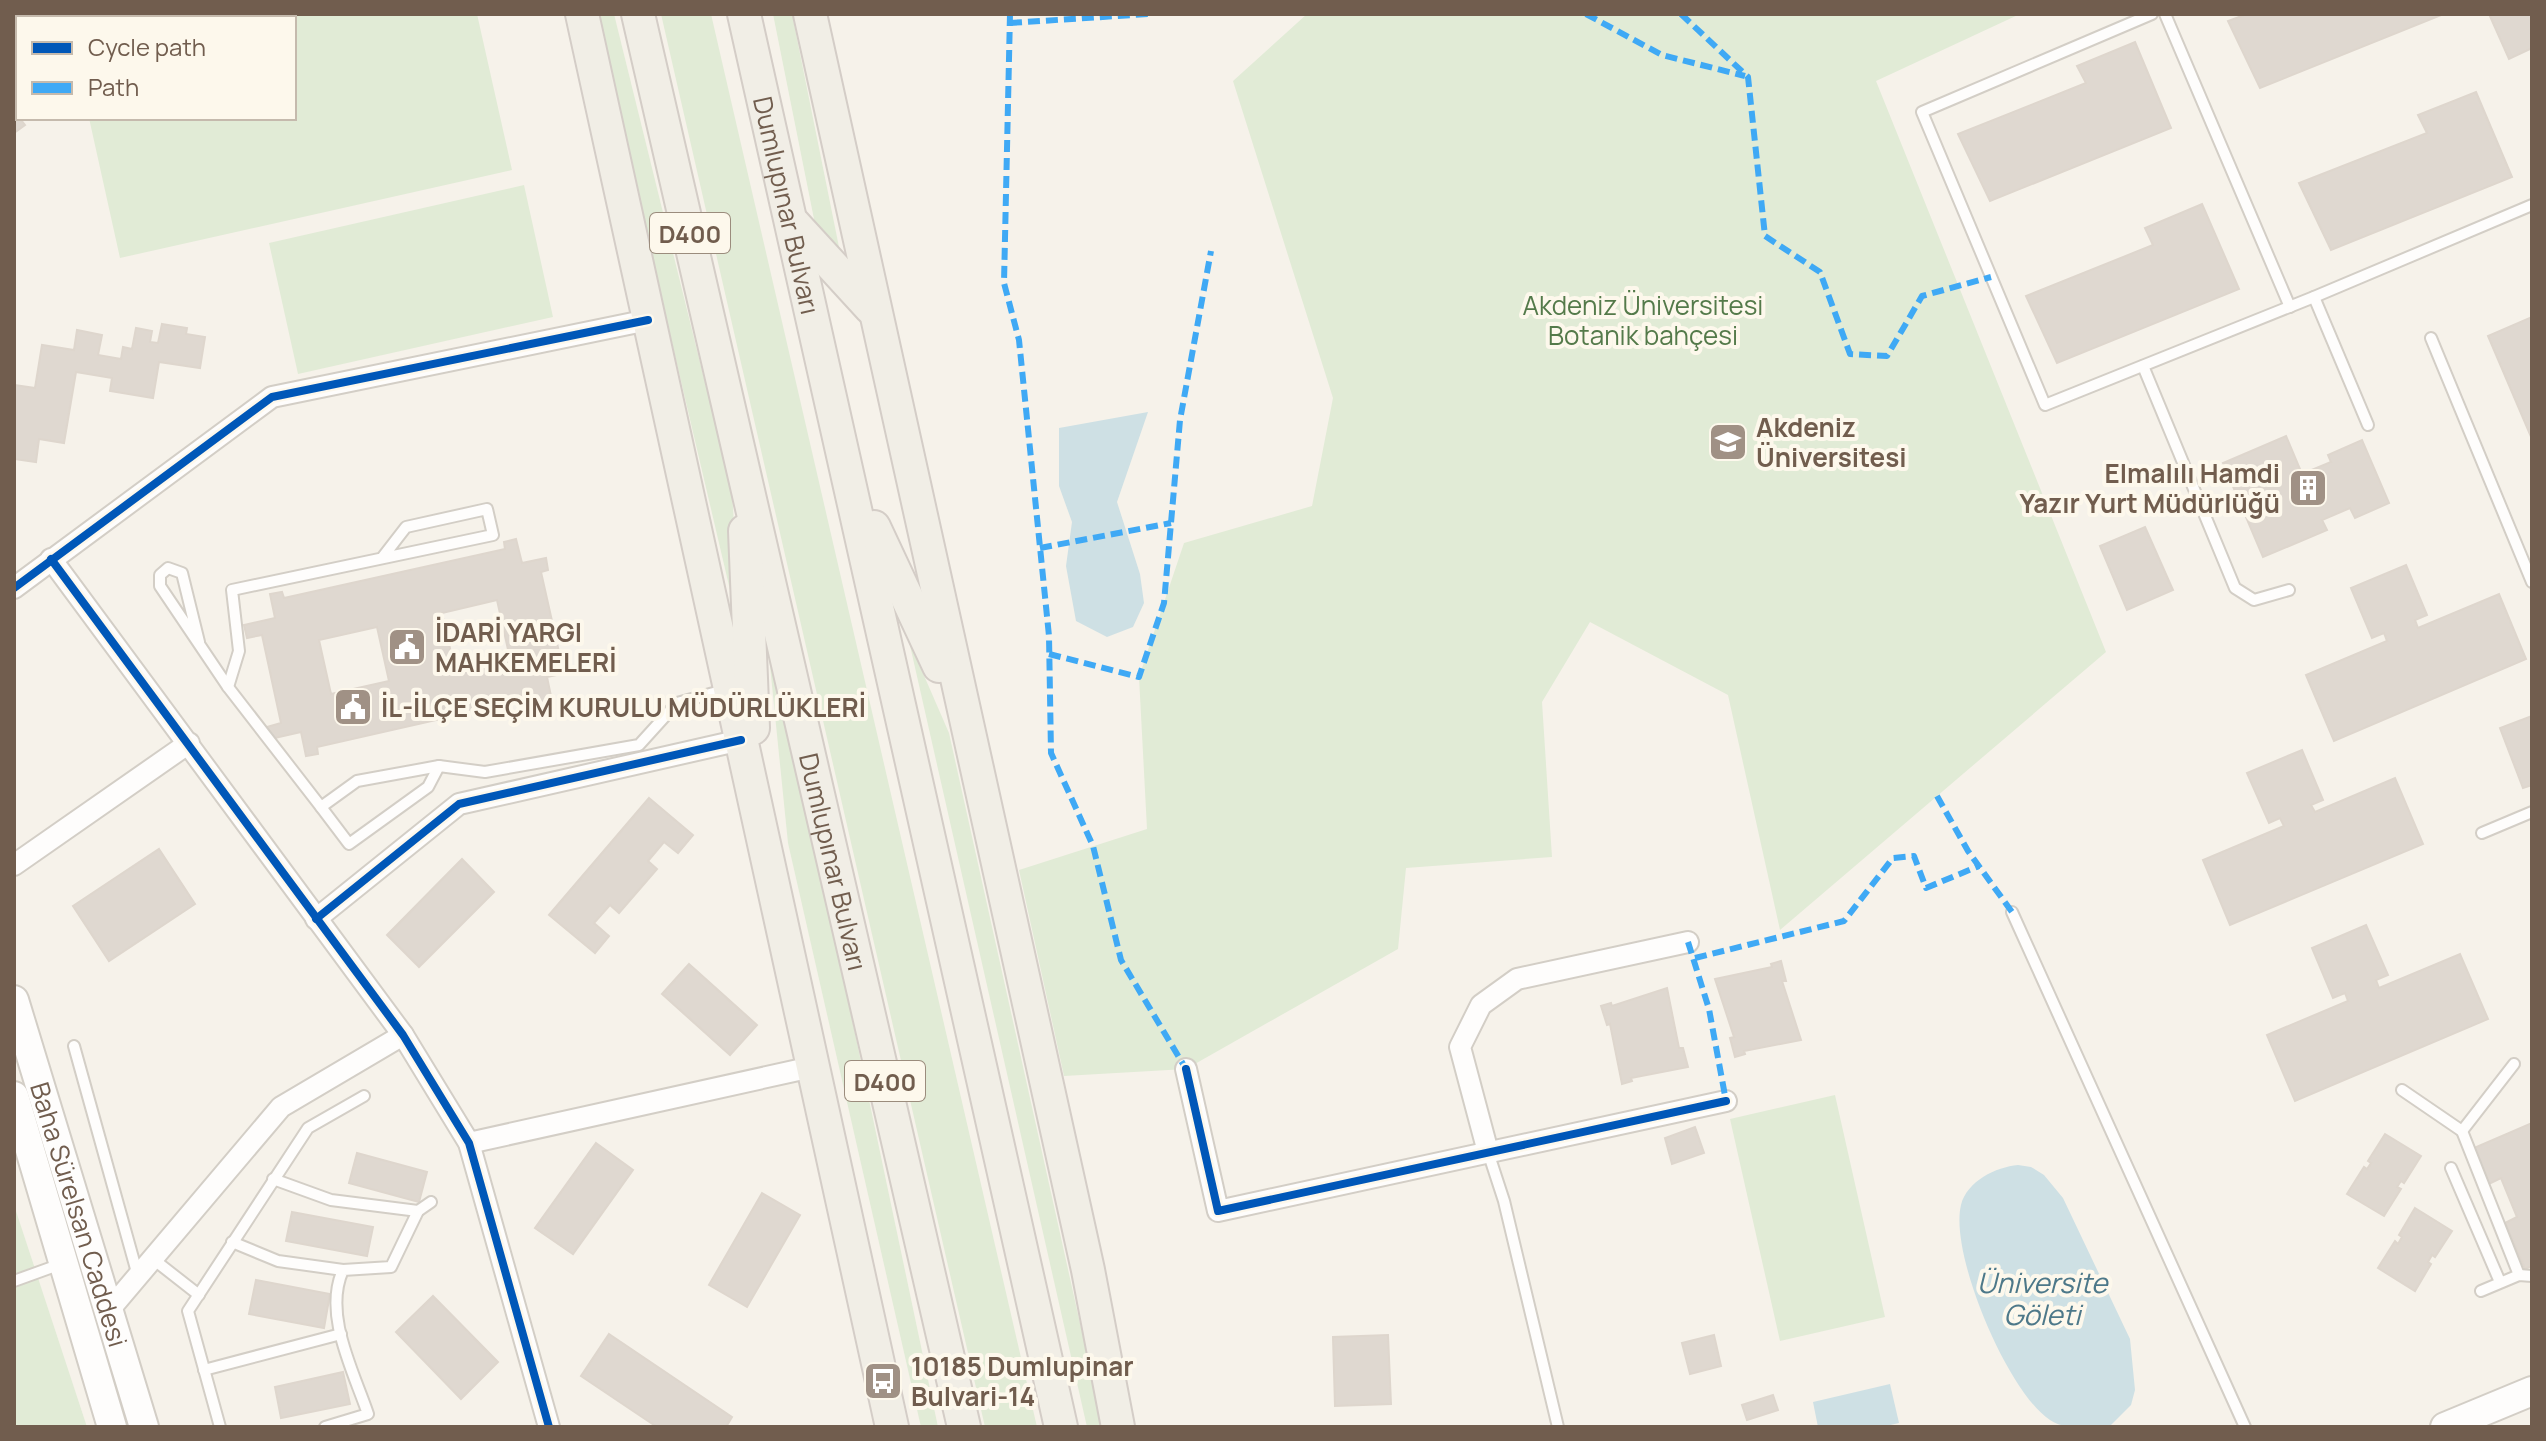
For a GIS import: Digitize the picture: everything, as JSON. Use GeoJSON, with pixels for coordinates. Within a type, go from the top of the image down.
{"type":"FeatureCollection","features":[{"type":"Feature","properties":{"kind":"main road"},"geometry":{"type":"LineString","coordinates":[[582,14],[892,1427]]}},
{"type":"Feature","properties":{"kind":"main road","name":"Dumlupınar Bulvarı"},"geometry":{"type":"LineString","coordinates":[[638,14],[807,735],[964,1427]]}},
{"type":"Feature","properties":{"kind":"main road"},"geometry":{"type":"LineString","coordinates":[[810,14],[873,310],[1088,1270],[1118,1427]]}},
{"type":"Feature","properties":{"kind":"main road","name":"Dumlupınar Bulvarı"},"geometry":{"type":"LineString","coordinates":[[745,22],[1061,1427]]}},
{"type":"Feature","properties":{"kind":"main road"},"geometry":{"type":"LineString","coordinates":[[792,223],[873,310]]}},
{"type":"Feature","properties":{"kind":"main road"},"geometry":{"type":"LineString","coordinates":[[741,452],[757,815]]}},
{"type":"Feature","properties":{"kind":"main road"},"geometry":{"type":"LineString","coordinates":[[848,473],[964,720]]}},
{"type":"Feature","properties":{"kind":"main road","name":"Baha Sürelsan Caddesi"},"geometry":{"type":"LineString","coordinates":[[14,1000],[144,1427]]}},
{"type":"Feature","properties":{"kind":"main road"},"geometry":{"type":"LineString","coordinates":[[14,1096],[112,1427]]}},
{"type":"Feature","properties":{"kind":"main road"},"geometry":{"type":"LineString","coordinates":[[2445,1427],[2532,1391]]}},
{"type":"Feature","properties":{"kind":"street"},"geometry":{"type":"LineString","coordinates":[[14,588],[272,397],[648,320]]}},
{"type":"Feature","properties":{"kind":"street"},"geometry":{"type":"LineString","coordinates":[[51,559],[403,1035],[469,1143],[549,1427]]}},
{"type":"Feature","properties":{"kind":"street"},"geometry":{"type":"LineString","coordinates":[[316,919],[459,804],[741,740]]}},
{"type":"Feature","properties":{"kind":"street"},"geometry":{"type":"LineString","coordinates":[[14,865],[189,743]]}},
{"type":"Feature","properties":{"kind":"street"},"geometry":{"type":"LineString","coordinates":[[1488,1152],[1460,1047],[1481,1005],[1517,979],[1688,942]]}},
{"type":"Feature","properties":{"kind":"street"},"geometry":{"type":"LineString","coordinates":[[110,1309],[281,1107],[403,1035]]}},
{"type":"Feature","properties":{"kind":"street"},"geometry":{"type":"LineString","coordinates":[[469,1143],[812,1067]]}},
{"type":"Feature","properties":{"kind":"street"},"geometry":{"type":"LineString","coordinates":[[1186,1069],[1218,1211],[1726,1101]]}},
{"type":"Feature","properties":{"kind":"lane"},"geometry":{"type":"LineString","coordinates":[[2152,14],[1922,112],[2045,405],[2290,307],[2532,205]]}},
{"type":"Feature","properties":{"kind":"lane"},"geometry":{"type":"LineString","coordinates":[[2165,14],[2290,307]]}},
{"type":"Feature","properties":{"kind":"lane"},"geometry":{"type":"LineString","coordinates":[[2314,297],[2368,425]]}},
{"type":"Feature","properties":{"kind":"lane"},"geometry":{"type":"LineString","coordinates":[[2431,338],[2532,582]]}},
{"type":"Feature","properties":{"kind":"lane"},"geometry":{"type":"LineString","coordinates":[[2143,366],[2235,588],[2254,600],[2289,590]]}},
{"type":"Feature","properties":{"kind":"lane"},"geometry":{"type":"LineString","coordinates":[[228,687],[239,651],[232,590],[493,535],[487,509],[406,527],[382,558]]}},
{"type":"Feature","properties":{"kind":"lane"},"geometry":{"type":"LineString","coordinates":[[199,642],[182,573],[168,568],[160,575],[160,586],[228,687],[349,844],[428,787],[439,766]]}},
{"type":"Feature","properties":{"kind":"lane"},"geometry":{"type":"LineString","coordinates":[[321,807],[357,781],[439,766],[485,772],[639,745],[677,703],[729,688]]}},
{"type":"Feature","properties":{"kind":"lane"},"geometry":{"type":"LineString","coordinates":[[2482,833],[2532,812]]}},
{"type":"Feature","properties":{"kind":"lane"},"geometry":{"type":"LineString","coordinates":[[2012,912],[2245,1427]]}},
{"type":"Feature","properties":{"kind":"lane"},"geometry":{"type":"LineString","coordinates":[[74,1046],[138,1276]]}},
{"type":"Feature","properties":{"kind":"lane"},"geometry":{"type":"LineString","coordinates":[[2462,1131],[2514,1064]]}},
{"type":"Feature","properties":{"kind":"lane"},"geometry":{"type":"LineString","coordinates":[[2402,1090],[2462,1131],[2519,1275]]}},
{"type":"Feature","properties":{"kind":"lane"},"geometry":{"type":"LineString","coordinates":[[220,1427],[188,1311],[308,1128],[364,1096]]}},
{"type":"Feature","properties":{"kind":"lane"},"geometry":{"type":"LineString","coordinates":[[1488,1152],[1504,1201],[1558,1427]]}},
{"type":"Feature","properties":{"kind":"lane"},"geometry":{"type":"LineString","coordinates":[[2451,1168],[2500,1282]]}},
{"type":"Feature","properties":{"kind":"lane"},"geometry":{"type":"LineString","coordinates":[[273,1179],[331,1200],[418,1211]]}},
{"type":"Feature","properties":{"kind":"lane"},"geometry":{"type":"LineString","coordinates":[[232,1242],[278,1261],[343,1270],[391,1267],[418,1211],[431,1202]]}},
{"type":"Feature","properties":{"kind":"lane"},"geometry":{"type":"LineString","coordinates":[[153,1259],[199,1295]]}},
{"type":"Feature","properties":{"kind":"lane"},"geometry":{"type":"LineString","coordinates":[[14,1281],[65,1262]]}},
{"type":"Feature","properties":{"kind":"lane"},"geometry":{"type":"LineString","coordinates":[[325,1427],[368,1414],[341,1334],[334,1290],[343,1270]]}},
{"type":"Feature","properties":{"kind":"lane"},"geometry":{"type":"LineString","coordinates":[[2481,1291],[2519,1275],[2532,1276]]}},
{"type":"Feature","properties":{"kind":"lane"},"geometry":{"type":"LineString","coordinates":[[204,1370],[341,1334]]}},
{"type":"Feature","properties":{"kind":"green space"},"geometry":{"type":"Polygon","coordinates":[[[477,14],[512,170],[120,258],[89,120],[296,120],[296,16],[66,16],[477,14]]]}},
{"type":"Feature","properties":{"kind":"green space"},"geometry":{"type":"Polygon","coordinates":[[[595,14],[614,14],[732,492],[741,637],[595,14]]]}},
{"type":"Feature","properties":{"kind":"green space"},"geometry":{"type":"Polygon","coordinates":[[[661,14],[711,14],[1037,1427],[985,1427],[661,14]]]}},
{"type":"Feature","properties":{"kind":"green space"},"geometry":{"type":"Polygon","coordinates":[[[773,14],[792,14],[840,252],[815,224],[773,14]]]}},
{"type":"Feature","properties":{"kind":"green space","name":"Akdeniz Üniversitesi Botanik bahçesi"},"geometry":{"type":"Polygon","coordinates":[[[1307,14],[2020,14],[1876,81],[2106,652],[1780,930],[1728,695],[1590,622],[1542,702],[1552,857],[1406,868],[1398,949],[1186,1069],[1064,1076],[1019,870],[1147,829],[1139,677],[1184,543],[1312,506],[1333,398],[1233,81],[1307,14]]]}},
{"type":"Feature","properties":{"kind":"green space"},"geometry":{"type":"Polygon","coordinates":[[[524,185],[553,317],[298,374],[269,243],[524,185]]]}},
{"type":"Feature","properties":{"kind":"green space"},"geometry":{"type":"Polygon","coordinates":[[[763,597],[938,1427],[921,1427],[788,843],[763,597]]]}},
{"type":"Feature","properties":{"kind":"green space"},"geometry":{"type":"Polygon","coordinates":[[[909,641],[949,733],[1103,1427],[1087,1427],[909,641]]]}},
{"type":"Feature","properties":{"kind":"green space"},"geometry":{"type":"Polygon","coordinates":[[[1835,1095],[1885,1317],[1780,1341],[1730,1119],[1835,1095]]]}},
{"type":"Feature","properties":{"kind":"green space"},"geometry":{"type":"Polygon","coordinates":[[[14,1205],[87,1427],[14,1427],[14,1205]]]}},
{"type":"Feature","properties":{"kind":"water"},"geometry":{"type":"Polygon","coordinates":[[[1148,412],[1117,502],[1140,574],[1144,603],[1133,627],[1107,637],[1076,621],[1066,566],[1072,522],[1059,486],[1059,428],[1148,412]]]}},
{"type":"Feature","properties":{"kind":"water","name":"Üniversite Göleti"},"geometry":{"type":"Polygon","coordinates":[[[2018,1165],[2031,1167],[2044,1175],[2063,1198],[2130,1339],[2135,1390],[2131,1405],[2109,1427],[2064,1426],[2050,1420],[2034,1405],[2000,1353],[1973,1287],[1960,1227],[1964,1196],[1984,1177],[2018,1165]]]}},
{"type":"Feature","properties":{"kind":"water"},"geometry":{"type":"Polygon","coordinates":[[[1890,1384],[1899,1423],[1882,1427],[1818,1427],[1813,1402],[1890,1384]]]}},
{"type":"Feature","properties":{"kind":"building"},"geometry":{"type":"Polygon","coordinates":[[[2247,14],[2441,15],[2260,88],[2228,21],[2247,14]]]}},
{"type":"Feature","properties":{"kind":"building"},"geometry":{"type":"Polygon","coordinates":[[[2489,14],[2532,14],[2532,48],[2509,59],[2489,14]]]}},
{"type":"Feature","properties":{"kind":"building"},"geometry":{"type":"Polygon","coordinates":[[[2135,42],[2171,128],[1990,201],[1958,134],[2086,83],[2077,66],[2135,42]]]}},
{"type":"Feature","properties":{"kind":"building"},"geometry":{"type":"Polygon","coordinates":[[[2476,92],[2512,177],[2331,250],[2299,183],[2427,133],[2418,115],[2476,92]]]}},
{"type":"Feature","properties":{"kind":"building"},"geometry":{"type":"Polygon","coordinates":[[[14,111],[16,120],[21,120],[25,125],[14,133],[14,111]]]}},
{"type":"Feature","properties":{"kind":"building"},"geometry":{"type":"Polygon","coordinates":[[[2202,204],[2239,289],[2057,363],[2026,296],[2153,245],[2145,228],[2202,204]]]}},
{"type":"Feature","properties":{"kind":"building"},"geometry":{"type":"Polygon","coordinates":[[[2532,317],[2532,439],[2488,336],[2532,317]]]}},
{"type":"Feature","properties":{"kind":"building"},"geometry":{"type":"Polygon","coordinates":[[[162,324],[187,328],[186,334],[205,337],[200,368],[159,362],[153,398],[110,391],[112,378],[76,372],[64,443],[39,439],[36,462],[14,459],[14,385],[35,388],[42,345],[74,350],[77,330],[102,335],[98,355],[121,359],[123,347],[132,349],[136,328],[152,331],[150,342],[158,343],[162,324]]]}},
{"type":"Feature","properties":{"kind":"building","name":"Elmalılı Hamdi Yazır Yurt Müdürlüğü"},"geometry":{"type":"Polygon","coordinates":[[[2286,436],[2302,474],[2331,462],[2328,455],[2362,440],[2389,503],[2355,518],[2350,508],[2322,520],[2327,530],[2263,557],[2223,463],[2286,436]]]}},
{"type":"Feature","properties":{"kind":"building"},"geometry":{"type":"Polygon","coordinates":[[[2145,527],[2173,590],[2127,610],[2100,546],[2145,527]]]}},
{"type":"Feature","properties":{"kind":"building"},"geometry":{"type":"Polygon","coordinates":[[[516,539],[522,563],[546,558],[548,570],[541,572],[561,661],[568,659],[571,672],[547,677],[552,701],[539,704],[538,697],[317,747],[318,754],[306,756],[301,732],[270,739],[267,727],[281,723],[262,635],[247,638],[244,625],[275,618],[270,594],[282,592],[284,598],[505,549],[504,542],[516,539]],[[497,600],[442,613],[454,666],[509,654],[497,600]],[[377,627],[319,640],[331,694],[389,681],[377,627]]]}},
{"type":"Feature","properties":{"kind":"building"},"geometry":{"type":"Polygon","coordinates":[[[2406,565],[2427,615],[2415,620],[2418,628],[2499,594],[2526,659],[2334,741],[2306,675],[2387,641],[2384,633],[2372,638],[2351,588],[2406,565]]]}},
{"type":"Feature","properties":{"kind":"building"},"geometry":{"type":"Polygon","coordinates":[[[2532,716],[2532,785],[2523,788],[2500,728],[2532,716]]]}},
{"type":"Feature","properties":{"kind":"building"},"geometry":{"type":"Polygon","coordinates":[[[2302,750],[2323,800],[2311,805],[2315,812],[2395,778],[2423,844],[2230,925],[2203,860],[2284,826],[2280,818],[2269,823],[2247,773],[2302,750]]]}},
{"type":"Feature","properties":{"kind":"building"},"geometry":{"type":"Polygon","coordinates":[[[649,798],[693,835],[678,853],[664,842],[648,861],[657,869],[619,913],[610,905],[594,923],[609,936],[595,953],[549,915],[649,798]]]}},
{"type":"Feature","properties":{"kind":"building"},"geometry":{"type":"Polygon","coordinates":[[[159,849],[195,904],[109,961],[73,906],[159,849]]]}},
{"type":"Feature","properties":{"kind":"building"},"geometry":{"type":"Polygon","coordinates":[[[462,859],[494,892],[419,967],[387,935],[462,859]]]}},
{"type":"Feature","properties":{"kind":"building"},"geometry":{"type":"Polygon","coordinates":[[[2366,925],[2388,975],[2376,980],[2379,988],[2460,954],[2488,1019],[2295,1101],[2267,1035],[2348,1001],[2345,993],[2333,998],[2312,948],[2366,925]]]}},
{"type":"Feature","properties":{"kind":"building"},"geometry":{"type":"Polygon","coordinates":[[[1781,961],[1786,981],[1782,981],[1801,1040],[1744,1051],[1745,1054],[1735,1057],[1730,1038],[1734,1037],[1715,979],[1772,967],[1771,964],[1781,961]]]}},
{"type":"Feature","properties":{"kind":"building"},"geometry":{"type":"Polygon","coordinates":[[[689,964],[757,1025],[730,1055],[662,994],[689,964]]]}},
{"type":"Feature","properties":{"kind":"building"},"geometry":{"type":"Polygon","coordinates":[[[1667,988],[1679,1048],[1683,1048],[1688,1067],[1631,1078],[1632,1081],[1622,1084],[1610,1024],[1607,1025],[1601,1006],[1611,1003],[1612,1006],[1667,988]]]}},
{"type":"Feature","properties":{"kind":"building"},"geometry":{"type":"Polygon","coordinates":[[[2532,1123],[2532,1266],[2525,1269],[2505,1223],[2517,1217],[2501,1178],[2489,1184],[2474,1148],[2532,1123]]]}},
{"type":"Feature","properties":{"kind":"building"},"geometry":{"type":"Polygon","coordinates":[[[1695,1127],[1704,1153],[1672,1164],[1665,1138],[1695,1127]]]}},
{"type":"Feature","properties":{"kind":"building"},"geometry":{"type":"Polygon","coordinates":[[[2385,1134],[2421,1156],[2404,1183],[2401,1181],[2397,1187],[2401,1189],[2384,1216],[2347,1194],[2364,1167],[2367,1169],[2371,1163],[2368,1161],[2385,1134]]]}},
{"type":"Feature","properties":{"kind":"building"},"geometry":{"type":"Polygon","coordinates":[[[596,1143],[633,1170],[573,1254],[535,1228],[596,1143]]]}},
{"type":"Feature","properties":{"kind":"building"},"geometry":{"type":"Polygon","coordinates":[[[357,1153],[427,1172],[419,1202],[349,1183],[357,1153]]]}},
{"type":"Feature","properties":{"kind":"building"},"geometry":{"type":"Polygon","coordinates":[[[762,1193],[800,1215],[747,1307],[709,1285],[762,1193]]]}},
{"type":"Feature","properties":{"kind":"building"},"geometry":{"type":"Polygon","coordinates":[[[2415,1208],[2452,1231],[2435,1257],[2432,1255],[2428,1262],[2431,1264],[2415,1291],[2378,1268],[2395,1241],[2398,1244],[2402,1237],[2399,1235],[2415,1208]]]}},
{"type":"Feature","properties":{"kind":"building"},"geometry":{"type":"Polygon","coordinates":[[[292,1212],[373,1227],[367,1256],[286,1241],[292,1212]]]}},
{"type":"Feature","properties":{"kind":"building"},"geometry":{"type":"Polygon","coordinates":[[[256,1280],[330,1294],[324,1328],[249,1314],[256,1280]]]}},
{"type":"Feature","properties":{"kind":"building"},"geometry":{"type":"Polygon","coordinates":[[[433,1296],[498,1362],[461,1399],[396,1332],[433,1296]]]}},
{"type":"Feature","properties":{"kind":"building"},"geometry":{"type":"Polygon","coordinates":[[[609,1334],[732,1417],[726,1427],[657,1427],[581,1376],[609,1334]]]}},
{"type":"Feature","properties":{"kind":"building"},"geometry":{"type":"Polygon","coordinates":[[[1388,1335],[1391,1404],[1335,1406],[1333,1337],[1388,1335]]]}},
{"type":"Feature","properties":{"kind":"building"},"geometry":{"type":"Polygon","coordinates":[[[1714,1335],[1721,1366],[1690,1374],[1682,1343],[1714,1335]]]}},
{"type":"Feature","properties":{"kind":"building"},"geometry":{"type":"Polygon","coordinates":[[[343,1372],[350,1404],[281,1418],[275,1387],[343,1372]]]}},
{"type":"Feature","properties":{"kind":"building"},"geometry":{"type":"Polygon","coordinates":[[[1773,1395],[1778,1410],[1747,1420],[1742,1405],[1773,1395]]]}},
{"type":"Feature","properties":{"kind":"marked path"},"geometry":{"type":"LineString","coordinates":[[1010,14],[1004,283],[1019,340],[1049,636],[1051,753],[1093,846],[1121,960],[1186,1069]]}},
{"type":"Feature","properties":{"kind":"marked path"},"geometry":{"type":"LineString","coordinates":[[1010,23],[1148,14]]}},
{"type":"Feature","properties":{"kind":"marked path"},"geometry":{"type":"LineString","coordinates":[[1586,14],[1662,55],[1745,76]]}},
{"type":"Feature","properties":{"kind":"marked path"},"geometry":{"type":"LineString","coordinates":[[1681,14],[1748,77],[1765,236],[1820,272],[1850,354],[1887,356],[1922,296],[1991,277]]}},
{"type":"Feature","properties":{"kind":"marked path"},"geometry":{"type":"LineString","coordinates":[[1049,654],[1139,677],[1164,603],[1180,420],[1211,251]]}},
{"type":"Feature","properties":{"kind":"marked path"},"geometry":{"type":"LineString","coordinates":[[1040,548],[1171,523]]}},
{"type":"Feature","properties":{"kind":"marked path"},"geometry":{"type":"LineString","coordinates":[[1937,796],[1968,851],[2012,912]]}},
{"type":"Feature","properties":{"kind":"marked path"},"geometry":{"type":"LineString","coordinates":[[1695,958],[1844,921],[1893,858],[1914,856],[1926,888],[1979,866]]}},
{"type":"Feature","properties":{"kind":"marked path"},"geometry":{"type":"LineString","coordinates":[[1688,942],[1709,1009],[1726,1101]]}},
{"type":"Feature","properties":{"kind":"cycle path"},"geometry":{"type":"LineString","coordinates":[[14,588],[272,397],[648,320]]}},
{"type":"Feature","properties":{"kind":"cycle path"},"geometry":{"type":"LineString","coordinates":[[51,559],[403,1035],[469,1143],[549,1427]]}},
{"type":"Feature","properties":{"kind":"cycle path"},"geometry":{"type":"LineString","coordinates":[[316,919],[459,804],[741,740]]}},
{"type":"Feature","properties":{"kind":"cycle path"},"geometry":{"type":"LineString","coordinates":[[1186,1069],[1218,1211],[1726,1101]]}},
{"type":"Feature","properties":{"kind":"place","name":"Akdeniz Üniversitesi"},"geometry":{"type":"Point","coordinates":[1728,442]}},
{"type":"Feature","properties":{"kind":"place","name":"Elmalılı Hamdi Yazır Yurt Müdürlüğü"},"geometry":{"type":"Point","coordinates":[2308,488]}},
{"type":"Feature","properties":{"kind":"place","name":"İDARİ YARGI MAHKEMELERİ"},"geometry":{"type":"Point","coordinates":[407,647]}},
{"type":"Feature","properties":{"kind":"place","name":"İL-İLÇE SEÇİM KURULU MÜDÜRLÜKLERİ"},"geometry":{"type":"Point","coordinates":[353,707]}},
{"type":"Feature","properties":{"kind":"place","name":"10185 Dumlupinar Bulvari-14"},"geometry":{"type":"Point","coordinates":[883,1381]}}]}
